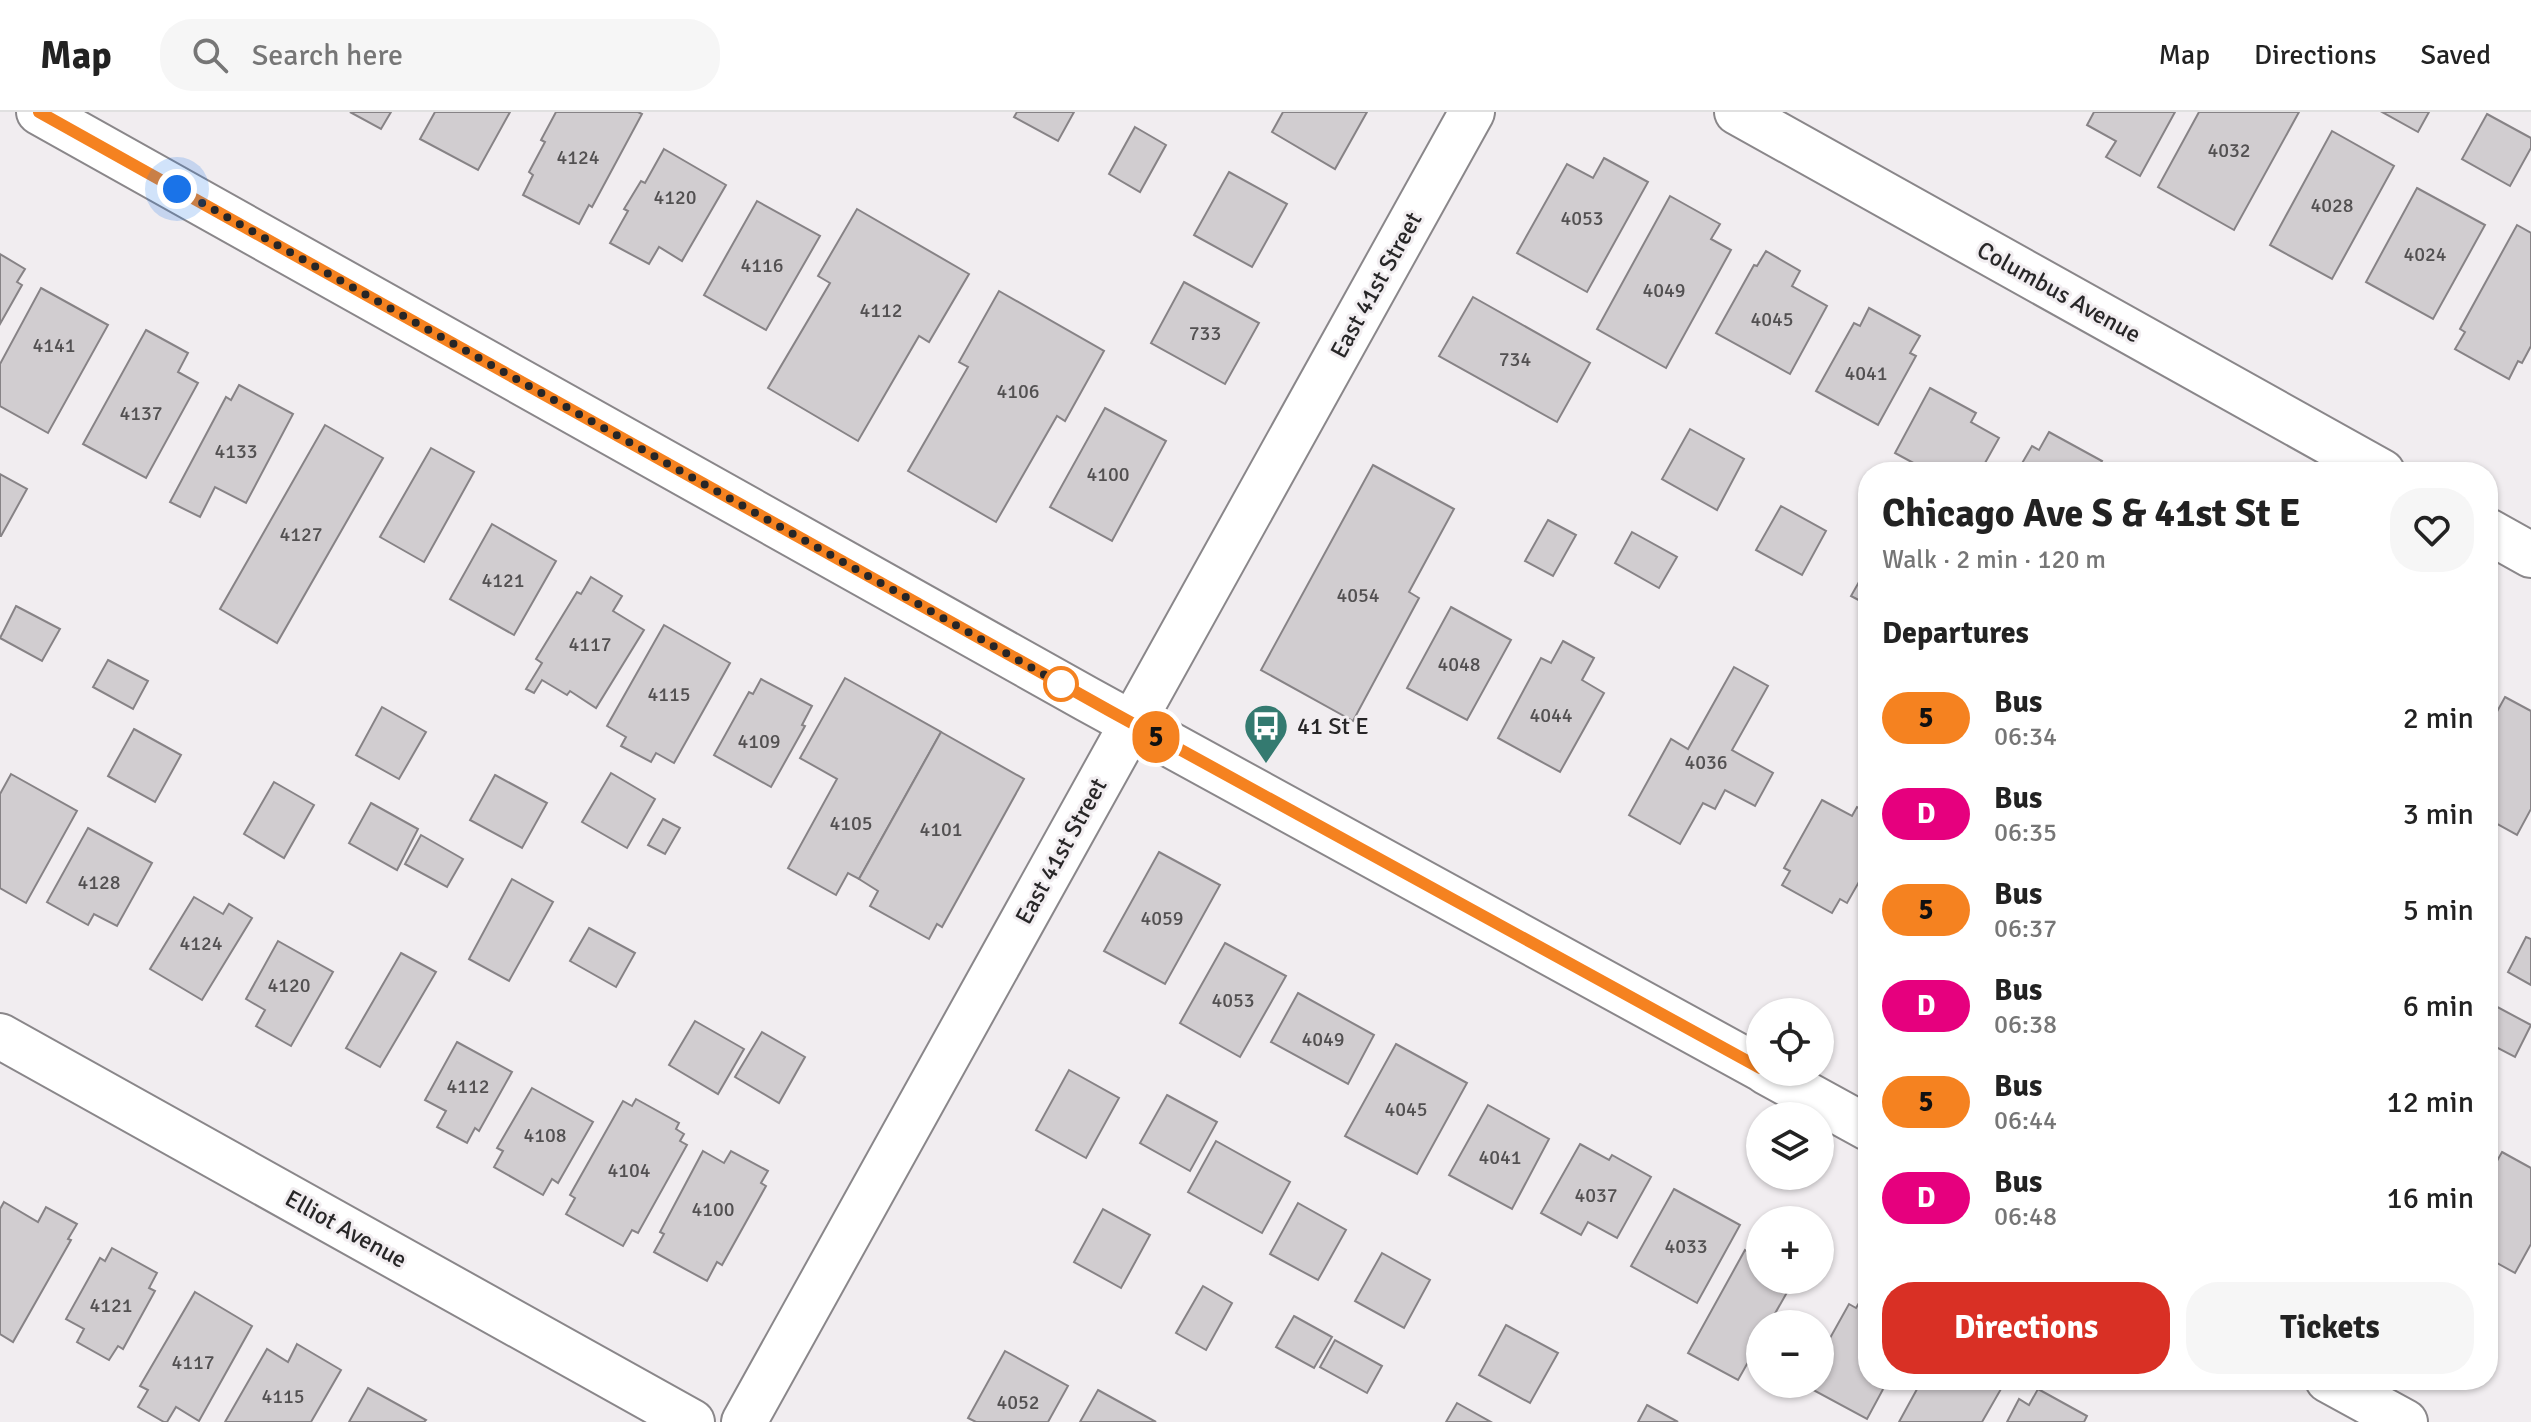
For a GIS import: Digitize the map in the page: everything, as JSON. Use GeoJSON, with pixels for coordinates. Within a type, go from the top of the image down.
{"type":"FeatureCollection","features":[{"type":"Feature","properties":{"kind":"street"},"geometry":{"type":"LineString","coordinates":[[39,112],[1132,724],[1746,1060]]}},
{"type":"Feature","properties":{"kind":"street","name":"East 41st Street"},"geometry":{"type":"LineString","coordinates":[[744,1422],[1472,112]]}},
{"type":"Feature","properties":{"kind":"street","name":"Columbus Avenue"},"geometry":{"type":"LineString","coordinates":[[1737,112],[2364,462]]}},
{"type":"Feature","properties":{"kind":"street"},"geometry":{"type":"LineString","coordinates":[[2498,537],[2531,555]]}},
{"type":"Feature","properties":{"kind":"street","name":"Elliot Avenue"},"geometry":{"type":"LineString","coordinates":[[0,1036],[692,1422]]}},
{"type":"Feature","properties":{"kind":"street"},"geometry":{"type":"LineString","coordinates":[[1792,1086],[1858,1123]]}},
{"type":"Feature","properties":{"kind":"street"},"geometry":{"type":"LineString","coordinates":[[2346,1390],[2405,1422]]}},
{"type":"Feature","properties":{"kind":"building"},"geometry":{"type":"Polygon","coordinates":[[[350,112],[391,112],[381,129],[350,112]]]}},
{"type":"Feature","properties":{"kind":"building"},"geometry":{"type":"Polygon","coordinates":[[[435,112],[510,112],[478,170],[420,139],[435,112]]]}},
{"type":"Feature","properties":{"kind":"building"},"geometry":{"type":"Polygon","coordinates":[[[556,112],[642,114],[592,207],[589,205],[579,224],[523,195],[533,175],[529,172],[545,142],[541,140],[556,112]]]}},
{"type":"Feature","properties":{"kind":"building"},"geometry":{"type":"Polygon","coordinates":[[[1017,112],[1074,112],[1058,141],[1014,117],[1017,112]]]}},
{"type":"Feature","properties":{"kind":"building"},"geometry":{"type":"Polygon","coordinates":[[[1283,112],[1367,112],[1335,169],[1272,132],[1283,112]]]}},
{"type":"Feature","properties":{"kind":"building"},"geometry":{"type":"Polygon","coordinates":[[[2094,112],[2175,112],[2140,176],[2106,157],[2116,141],[2087,125],[2094,112]]]}},
{"type":"Feature","properties":{"kind":"building"},"geometry":{"type":"Polygon","coordinates":[[[2199,112],[2299,112],[2234,230],[2158,187],[2199,112]]]}},
{"type":"Feature","properties":{"kind":"building"},"geometry":{"type":"Polygon","coordinates":[[[2382,112],[2429,112],[2418,132],[2382,112]]]}},
{"type":"Feature","properties":{"kind":"building"},"geometry":{"type":"Polygon","coordinates":[[[2487,114],[2531,138],[2531,148],[2510,186],[2462,159],[2487,114]]]}},
{"type":"Feature","properties":{"kind":"building"},"geometry":{"type":"Polygon","coordinates":[[[1135,127],[1166,145],[1140,192],[1109,174],[1135,127]]]}},
{"type":"Feature","properties":{"kind":"building"},"geometry":{"type":"Polygon","coordinates":[[[2332,131],[2394,166],[2332,279],[2270,245],[2332,131]]]}},
{"type":"Feature","properties":{"kind":"building"},"geometry":{"type":"Polygon","coordinates":[[[664,149],[726,185],[682,261],[659,247],[649,264],[610,243],[628,211],[624,209],[641,181],[645,183],[664,149]]]}},
{"type":"Feature","properties":{"kind":"building"},"geometry":{"type":"Polygon","coordinates":[[[1604,158],[1648,182],[1587,292],[1517,253],[1567,164],[1593,178],[1604,158]]]}},
{"type":"Feature","properties":{"kind":"building"},"geometry":{"type":"Polygon","coordinates":[[[1229,172],[1287,204],[1252,267],[1194,235],[1229,172]]]}},
{"type":"Feature","properties":{"kind":"building"},"geometry":{"type":"Polygon","coordinates":[[[2417,188],[2485,225],[2433,319],[2366,282],[2417,188]]]}},
{"type":"Feature","properties":{"kind":"building"},"geometry":{"type":"Polygon","coordinates":[[[1670,196],[1720,224],[1711,239],[1731,250],[1666,368],[1597,329],[1670,196]]]}},
{"type":"Feature","properties":{"kind":"building"},"geometry":{"type":"Polygon","coordinates":[[[757,201],[820,236],[766,330],[704,295],[757,201]]]}},
{"type":"Feature","properties":{"kind":"building"},"geometry":{"type":"Polygon","coordinates":[[[857,209],[969,274],[929,342],[919,336],[858,441],[768,388],[830,283],[818,276],[857,209]]]}},
{"type":"Feature","properties":{"kind":"building"},"geometry":{"type":"Polygon","coordinates":[[[2517,225],[2531,233],[2531,346],[2522,363],[2518,361],[2509,379],[2455,349],[2465,332],[2460,329],[2517,225]]]}},
{"type":"Feature","properties":{"kind":"building"},"geometry":{"type":"Polygon","coordinates":[[[1766,251],[1800,271],[1792,286],[1827,306],[1790,374],[1716,333],[1754,265],[1757,266],[1766,251]]]}},
{"type":"Feature","properties":{"kind":"building"},"geometry":{"type":"Polygon","coordinates":[[[0,254],[25,269],[17,282],[22,285],[0,324],[0,254]]]}},
{"type":"Feature","properties":{"kind":"building"},"geometry":{"type":"Polygon","coordinates":[[[1184,282],[1259,323],[1225,384],[1151,343],[1184,282]]]}},
{"type":"Feature","properties":{"kind":"building"},"geometry":{"type":"Polygon","coordinates":[[[41,288],[108,325],[48,433],[0,406],[0,364],[41,288]]]}},
{"type":"Feature","properties":{"kind":"building"},"geometry":{"type":"Polygon","coordinates":[[[999,291],[1104,351],[1065,421],[1057,416],[996,522],[908,471],[968,367],[959,362],[999,291]]]}},
{"type":"Feature","properties":{"kind":"building"},"geometry":{"type":"Polygon","coordinates":[[[1473,297],[1590,363],[1557,422],[1439,356],[1473,297]]]}},
{"type":"Feature","properties":{"kind":"building"},"geometry":{"type":"Polygon","coordinates":[[[1869,308],[1920,336],[1910,353],[1916,356],[1878,425],[1816,391],[1854,323],[1860,326],[1869,308]]]}},
{"type":"Feature","properties":{"kind":"building"},"geometry":{"type":"Polygon","coordinates":[[[146,330],[188,353],[178,372],[198,383],[146,478],[83,444],[146,330]]]}},
{"type":"Feature","properties":{"kind":"building"},"geometry":{"type":"Polygon","coordinates":[[[239,385],[293,414],[246,503],[215,487],[200,517],[170,502],[226,397],[231,400],[239,385]]]}},
{"type":"Feature","properties":{"kind":"building"},"geometry":{"type":"Polygon","coordinates":[[[1930,388],[1976,413],[1971,422],[1999,438],[1986,462],[1912,462],[1895,453],[1930,388]]]}},
{"type":"Feature","properties":{"kind":"building"},"geometry":{"type":"Polygon","coordinates":[[[1105,408],[1166,441],[1112,541],[1050,507],[1105,408]]]}},
{"type":"Feature","properties":{"kind":"building"},"geometry":{"type":"Polygon","coordinates":[[[325,425],[383,458],[277,643],[220,609],[325,425]]]}},
{"type":"Feature","properties":{"kind":"building"},"geometry":{"type":"Polygon","coordinates":[[[1690,429],[1744,459],[1717,510],[1662,479],[1690,429]]]}},
{"type":"Feature","properties":{"kind":"building"},"geometry":{"type":"Polygon","coordinates":[[[2049,432],[2102,461],[2023,462],[2032,446],[2039,450],[2049,432]]]}},
{"type":"Feature","properties":{"kind":"building"},"geometry":{"type":"Polygon","coordinates":[[[431,448],[474,472],[424,562],[380,537],[431,448]]]}},
{"type":"Feature","properties":{"kind":"building"},"geometry":{"type":"Polygon","coordinates":[[[1373,465],[1454,509],[1409,592],[1419,598],[1353,721],[1261,670],[1373,465]]]}},
{"type":"Feature","properties":{"kind":"building"},"geometry":{"type":"Polygon","coordinates":[[[0,474],[27,489],[1,536],[0,536],[0,474]]]}},
{"type":"Feature","properties":{"kind":"building"},"geometry":{"type":"Polygon","coordinates":[[[1781,506],[1826,531],[1802,575],[1756,550],[1781,506]]]}},
{"type":"Feature","properties":{"kind":"building"},"geometry":{"type":"Polygon","coordinates":[[[1548,520],[1576,535],[1553,576],[1525,561],[1548,520]]]}},
{"type":"Feature","properties":{"kind":"building"},"geometry":{"type":"Polygon","coordinates":[[[492,524],[556,561],[514,635],[450,599],[492,524]]]}},
{"type":"Feature","properties":{"kind":"building"},"geometry":{"type":"Polygon","coordinates":[[[1632,532],[1677,557],[1659,588],[1615,563],[1632,532]]]}},
{"type":"Feature","properties":{"kind":"building"},"geometry":{"type":"Polygon","coordinates":[[[591,577],[622,596],[613,611],[644,630],[596,708],[570,691],[567,695],[542,680],[534,693],[526,689],[542,663],[536,659],[577,592],[581,594],[591,577]]]}},
{"type":"Feature","properties":{"kind":"building"},"geometry":{"type":"Polygon","coordinates":[[[1858,584],[1858,600],[1851,596],[1858,584]]]}},
{"type":"Feature","properties":{"kind":"building"},"geometry":{"type":"Polygon","coordinates":[[[16,606],[60,629],[42,661],[0,638],[16,606]]]}},
{"type":"Feature","properties":{"kind":"building"},"geometry":{"type":"Polygon","coordinates":[[[1451,607],[1511,640],[1467,720],[1407,688],[1451,607]]]}},
{"type":"Feature","properties":{"kind":"building"},"geometry":{"type":"Polygon","coordinates":[[[664,625],[730,663],[674,763],[656,753],[651,762],[621,746],[626,737],[607,726],[664,625]]]}},
{"type":"Feature","properties":{"kind":"building"},"geometry":{"type":"Polygon","coordinates":[[[1563,641],[1594,658],[1582,680],[1604,693],[1560,772],[1498,738],[1541,658],[1551,663],[1563,641]]]}},
{"type":"Feature","properties":{"kind":"building"},"geometry":{"type":"Polygon","coordinates":[[[108,660],[148,681],[133,709],[93,687],[108,660]]]}},
{"type":"Feature","properties":{"kind":"building"},"geometry":{"type":"Polygon","coordinates":[[[1734,667],[1768,686],[1732,750],[1773,773],[1755,806],[1725,790],[1715,809],[1703,803],[1680,844],[1629,815],[1671,739],[1688,749],[1734,667]]]}},
{"type":"Feature","properties":{"kind":"building"},"geometry":{"type":"Polygon","coordinates":[[[845,678],[941,732],[859,879],[848,873],[836,895],[788,868],[837,779],[800,758],[845,678]]]}},
{"type":"Feature","properties":{"kind":"building"},"geometry":{"type":"Polygon","coordinates":[[[761,679],[812,706],[802,725],[805,726],[771,787],[714,755],[749,692],[753,694],[761,679]]]}},
{"type":"Feature","properties":{"kind":"building"},"geometry":{"type":"Polygon","coordinates":[[[2505,697],[2531,711],[2531,809],[2517,835],[2498,825],[2498,710],[2505,697]]]}},
{"type":"Feature","properties":{"kind":"building"},"geometry":{"type":"Polygon","coordinates":[[[382,707],[426,732],[399,779],[356,755],[382,707]]]}},
{"type":"Feature","properties":{"kind":"building"},"geometry":{"type":"Polygon","coordinates":[[[134,729],[181,755],[155,802],[108,776],[134,729]]]}},
{"type":"Feature","properties":{"kind":"building"},"geometry":{"type":"Polygon","coordinates":[[[941,732],[1024,779],[942,927],[937,924],[929,939],[870,906],[878,891],[859,879],[941,732]]]}},
{"type":"Feature","properties":{"kind":"building"},"geometry":{"type":"Polygon","coordinates":[[[611,773],[655,799],[627,848],[582,822],[611,773]]]}},
{"type":"Feature","properties":{"kind":"building"},"geometry":{"type":"Polygon","coordinates":[[[11,774],[77,811],[26,903],[0,888],[0,794],[11,774]]]}},
{"type":"Feature","properties":{"kind":"building"},"geometry":{"type":"Polygon","coordinates":[[[495,775],[547,803],[522,848],[470,820],[495,775]]]}},
{"type":"Feature","properties":{"kind":"building"},"geometry":{"type":"Polygon","coordinates":[[[274,782],[314,805],[284,858],[244,834],[274,782]]]}},
{"type":"Feature","properties":{"kind":"building"},"geometry":{"type":"Polygon","coordinates":[[[1822,800],[1852,816],[1858,808],[1858,884],[1847,903],[1840,899],[1832,913],[1782,885],[1790,871],[1784,868],[1822,800]]]}},
{"type":"Feature","properties":{"kind":"building"},"geometry":{"type":"Polygon","coordinates":[[[371,803],[418,829],[397,870],[349,843],[371,803]]]}},
{"type":"Feature","properties":{"kind":"building"},"geometry":{"type":"Polygon","coordinates":[[[663,819],[680,828],[665,854],[648,845],[663,819]]]}},
{"type":"Feature","properties":{"kind":"building"},"geometry":{"type":"Polygon","coordinates":[[[88,828],[152,863],[117,926],[94,914],[88,925],[47,902],[88,828]]]}},
{"type":"Feature","properties":{"kind":"building"},"geometry":{"type":"Polygon","coordinates":[[[421,835],[463,859],[447,887],[405,864],[421,835]]]}},
{"type":"Feature","properties":{"kind":"building"},"geometry":{"type":"Polygon","coordinates":[[[1159,852],[1220,885],[1165,984],[1104,951],[1159,852]]]}},
{"type":"Feature","properties":{"kind":"building"},"geometry":{"type":"Polygon","coordinates":[[[512,879],[553,902],[509,981],[469,959],[512,879]]]}},
{"type":"Feature","properties":{"kind":"building"},"geometry":{"type":"Polygon","coordinates":[[[194,897],[223,914],[229,904],[252,918],[202,1000],[150,969],[194,897]]]}},
{"type":"Feature","properties":{"kind":"building"},"geometry":{"type":"Polygon","coordinates":[[[589,928],[635,953],[616,987],[570,961],[589,928]]]}},
{"type":"Feature","properties":{"kind":"building"},"geometry":{"type":"Polygon","coordinates":[[[2526,937],[2531,939],[2531,985],[2508,972],[2526,937]]]}},
{"type":"Feature","properties":{"kind":"building"},"geometry":{"type":"Polygon","coordinates":[[[278,941],[333,972],[291,1046],[256,1026],[265,1010],[246,999],[278,941]]]}},
{"type":"Feature","properties":{"kind":"building"},"geometry":{"type":"Polygon","coordinates":[[[1225,943],[1286,976],[1240,1057],[1180,1023],[1225,943]]]}},
{"type":"Feature","properties":{"kind":"building"},"geometry":{"type":"Polygon","coordinates":[[[401,953],[436,972],[380,1067],[346,1048],[401,953]]]}},
{"type":"Feature","properties":{"kind":"building"},"geometry":{"type":"Polygon","coordinates":[[[1298,993],[1374,1035],[1348,1084],[1271,1042],[1298,993]]]}},
{"type":"Feature","properties":{"kind":"building"},"geometry":{"type":"Polygon","coordinates":[[[2498,1007],[2531,1025],[2515,1057],[2498,1048],[2498,1007]]]}},
{"type":"Feature","properties":{"kind":"building"},"geometry":{"type":"Polygon","coordinates":[[[695,1021],[744,1049],[718,1094],[669,1065],[695,1021]]]}},
{"type":"Feature","properties":{"kind":"building"},"geometry":{"type":"Polygon","coordinates":[[[762,1032],[805,1057],[779,1103],[735,1077],[762,1032]]]}},
{"type":"Feature","properties":{"kind":"building"},"geometry":{"type":"Polygon","coordinates":[[[457,1042],[512,1072],[479,1131],[475,1128],[467,1143],[437,1127],[446,1111],[425,1100],[457,1042]]]}},
{"type":"Feature","properties":{"kind":"building"},"geometry":{"type":"Polygon","coordinates":[[[1396,1044],[1467,1083],[1417,1174],[1345,1136],[1396,1044]]]}},
{"type":"Feature","properties":{"kind":"building"},"geometry":{"type":"Polygon","coordinates":[[[1069,1070],[1119,1098],[1086,1158],[1036,1130],[1069,1070]]]}},
{"type":"Feature","properties":{"kind":"building"},"geometry":{"type":"Polygon","coordinates":[[[532,1088],[593,1122],[558,1183],[552,1179],[543,1195],[494,1167],[503,1151],[497,1148],[532,1088]]]}},
{"type":"Feature","properties":{"kind":"building"},"geometry":{"type":"Polygon","coordinates":[[[1167,1095],[1217,1122],[1190,1171],[1140,1143],[1167,1095]]]}},
{"type":"Feature","properties":{"kind":"building"},"geometry":{"type":"Polygon","coordinates":[[[636,1099],[679,1123],[676,1129],[684,1134],[680,1141],[687,1145],[638,1233],[632,1230],[623,1246],[566,1214],[575,1198],[570,1195],[623,1101],[632,1106],[636,1099]]]}},
{"type":"Feature","properties":{"kind":"building"},"geometry":{"type":"Polygon","coordinates":[[[1488,1105],[1549,1139],[1512,1209],[1449,1175],[1488,1105]]]}},
{"type":"Feature","properties":{"kind":"building"},"geometry":{"type":"Polygon","coordinates":[[[1216,1141],[1290,1182],[1262,1233],[1188,1192],[1216,1141]]]}},
{"type":"Feature","properties":{"kind":"building"},"geometry":{"type":"Polygon","coordinates":[[[1580,1144],[1609,1160],[1612,1155],[1651,1177],[1617,1238],[1588,1222],[1581,1235],[1541,1213],[1580,1144]]]}},
{"type":"Feature","properties":{"kind":"building"},"geometry":{"type":"Polygon","coordinates":[[[703,1151],[724,1163],[731,1151],[768,1171],[761,1183],[766,1186],[722,1265],[717,1262],[707,1281],[654,1252],[664,1234],[660,1232],[703,1151]]]}},
{"type":"Feature","properties":{"kind":"building"},"geometry":{"type":"Polygon","coordinates":[[[2502,1152],[2531,1168],[2531,1244],[2515,1273],[2498,1264],[2498,1159],[2502,1152]]]}},
{"type":"Feature","properties":{"kind":"building"},"geometry":{"type":"Polygon","coordinates":[[[1674,1189],[1740,1225],[1697,1303],[1631,1266],[1674,1189]]]}},
{"type":"Feature","properties":{"kind":"building"},"geometry":{"type":"Polygon","coordinates":[[[4,1202],[38,1222],[46,1207],[77,1224],[13,1342],[0,1334],[0,1209],[4,1202]]]}},
{"type":"Feature","properties":{"kind":"building"},"geometry":{"type":"Polygon","coordinates":[[[1298,1203],[1346,1230],[1318,1280],[1270,1254],[1298,1203]]]}},
{"type":"Feature","properties":{"kind":"building"},"geometry":{"type":"Polygon","coordinates":[[[1103,1209],[1150,1235],[1121,1288],[1074,1262],[1103,1209]]]}},
{"type":"Feature","properties":{"kind":"building"},"geometry":{"type":"Polygon","coordinates":[[[112,1248],[157,1273],[149,1288],[155,1291],[123,1349],[118,1346],[109,1360],[77,1342],[84,1329],[66,1319],[100,1258],[105,1261],[112,1248]]]}},
{"type":"Feature","properties":{"kind":"building"},"geometry":{"type":"Polygon","coordinates":[[[1745,1250],[1746,1294],[1786,1294],[1777,1310],[1746,1310],[1746,1366],[1738,1380],[1688,1353],[1745,1250]]]}},
{"type":"Feature","properties":{"kind":"building"},"geometry":{"type":"Polygon","coordinates":[[[1382,1253],[1430,1280],[1404,1328],[1355,1301],[1382,1253]]]}},
{"type":"Feature","properties":{"kind":"building"},"geometry":{"type":"Polygon","coordinates":[[[1203,1286],[1232,1303],[1206,1350],[1176,1333],[1203,1286]]]}},
{"type":"Feature","properties":{"kind":"building"},"geometry":{"type":"Polygon","coordinates":[[[195,1292],[252,1326],[199,1421],[176,1407],[164,1422],[138,1407],[148,1390],[140,1386],[195,1292]]]}},
{"type":"Feature","properties":{"kind":"building"},"geometry":{"type":"Polygon","coordinates":[[[1849,1304],[1856,1308],[1858,1305],[1858,1390],[1883,1390],[1867,1419],[1828,1398],[1834,1398],[1834,1331],[1849,1304]]]}},
{"type":"Feature","properties":{"kind":"building"},"geometry":{"type":"Polygon","coordinates":[[[1294,1316],[1332,1337],[1314,1368],[1276,1347],[1294,1316]]]}},
{"type":"Feature","properties":{"kind":"building"},"geometry":{"type":"Polygon","coordinates":[[[1506,1325],[1558,1353],[1530,1403],[1479,1375],[1506,1325]]]}},
{"type":"Feature","properties":{"kind":"building"},"geometry":{"type":"Polygon","coordinates":[[[1335,1340],[1382,1366],[1367,1393],[1320,1367],[1335,1340]]]}},
{"type":"Feature","properties":{"kind":"building"},"geometry":{"type":"Polygon","coordinates":[[[297,1344],[341,1370],[311,1422],[225,1422],[267,1349],[288,1362],[297,1344]]]}},
{"type":"Feature","properties":{"kind":"building"},"geometry":{"type":"Polygon","coordinates":[[[1005,1351],[1068,1386],[1048,1422],[976,1422],[968,1418],[1005,1351]]]}},
{"type":"Feature","properties":{"kind":"building"},"geometry":{"type":"Polygon","coordinates":[[[368,1388],[426,1420],[349,1422],[368,1388]]]}},
{"type":"Feature","properties":{"kind":"building"},"geometry":{"type":"Polygon","coordinates":[[[1098,1390],[1156,1422],[1080,1422],[1098,1390]]]}},
{"type":"Feature","properties":{"kind":"building"},"geometry":{"type":"Polygon","coordinates":[[[1917,1390],[2000,1390],[1982,1422],[1899,1422],[1917,1390]]]}},
{"type":"Feature","properties":{"kind":"building"},"geometry":{"type":"Polygon","coordinates":[[[2040,1390],[2087,1416],[2084,1422],[2007,1422],[2019,1399],[2029,1405],[2040,1390]]]}},
{"type":"Feature","properties":{"kind":"building"},"geometry":{"type":"Polygon","coordinates":[[[1457,1403],[1491,1422],[1446,1422],[1457,1403]]]}},
{"type":"Feature","properties":{"kind":"building"},"geometry":{"type":"Polygon","coordinates":[[[1647,1405],[1678,1422],[1638,1422],[1647,1405]]]}},
{"type":"Feature","properties":{"kind":"bus line","name":"5"},"geometry":{"type":"LineString","coordinates":[[39,112],[1110,711],[1746,1060]]}},
{"type":"Feature","properties":{"kind":"place","name":"41 St E"},"geometry":{"type":"Point","coordinates":[1266,765]}},
{"type":"Feature","properties":{"kind":"route"},"geometry":{"type":"LineString","coordinates":[[177,189],[1061,684]]}}]}
